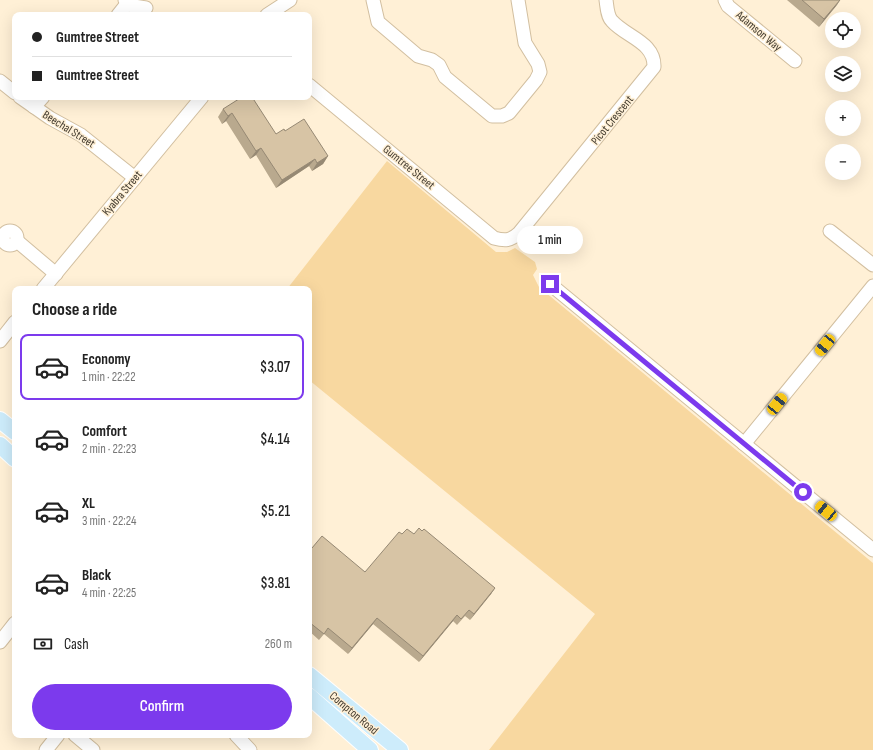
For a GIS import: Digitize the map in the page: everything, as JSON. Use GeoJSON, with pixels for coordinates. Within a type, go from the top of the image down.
{"type":"FeatureCollection","features":[{"type":"Feature","properties":{"kind":"main road"},"geometry":{"type":"LineString","coordinates":[[0,420],[12,430]]}},
{"type":"Feature","properties":{"kind":"main road"},"geometry":{"type":"LineString","coordinates":[[0,445],[12,456]]}},
{"type":"Feature","properties":{"kind":"main road","name":"Compton Road"},"geometry":{"type":"LineString","coordinates":[[312,677],[400,750]]}},
{"type":"Feature","properties":{"kind":"main road","name":"Compton Road"},"geometry":{"type":"LineString","coordinates":[[312,699],[370,750]]}},
{"type":"Feature","properties":{"kind":"street"},"geometry":{"type":"LineString","coordinates":[[272,12],[290,0]]}},
{"type":"Feature","properties":{"kind":"street"},"geometry":{"type":"LineString","coordinates":[[373,0],[378,22],[418,56],[432,60],[440,65],[445,77],[492,116],[502,116],[509,112],[536,80],[540,72],[538,64],[525,42],[518,0]]}},
{"type":"Feature","properties":{"kind":"street","name":"Picot Crescent"},"geometry":{"type":"LineString","coordinates":[[512,240],[654,67],[654,58],[648,48],[611,20],[606,0]]}},
{"type":"Feature","properties":{"kind":"street","name":"Adamson Way"},"geometry":{"type":"LineString","coordinates":[[725,0],[728,6],[795,61]]}},
{"type":"Feature","properties":{"kind":"street"},"geometry":{"type":"LineString","coordinates":[[120,12],[128,2],[146,8]]}},
{"type":"Feature","properties":{"kind":"street"},"geometry":{"type":"LineString","coordinates":[[0,81],[12,91]]}},
{"type":"Feature","properties":{"kind":"street","name":"Gumtree Street"},"geometry":{"type":"LineString","coordinates":[[312,88],[494,238],[512,240]]}},
{"type":"Feature","properties":{"kind":"street","name":"Beechal Street"},"geometry":{"type":"LineString","coordinates":[[24,100],[81,135],[135,178]]}},
{"type":"Feature","properties":{"kind":"street"},"geometry":{"type":"LineString","coordinates":[[34,107],[40,100]]}},
{"type":"Feature","properties":{"kind":"street","name":"Kyabra Street"},"geometry":{"type":"LineString","coordinates":[[46,286],[200,100]]}},
{"type":"Feature","properties":{"kind":"street"},"geometry":{"type":"LineString","coordinates":[[830,231],[873,265]]}},
{"type":"Feature","properties":{"kind":"street"},"geometry":{"type":"LineString","coordinates":[[5,239],[56,274]]}},
{"type":"Feature","properties":{"kind":"street"},"geometry":{"type":"LineString","coordinates":[[550,284],[873,550]]}},
{"type":"Feature","properties":{"kind":"street"},"geometry":{"type":"LineString","coordinates":[[744,444],[873,286]]}},
{"type":"Feature","properties":{"kind":"street"},"geometry":{"type":"LineString","coordinates":[[0,341],[12,326]]}},
{"type":"Feature","properties":{"kind":"street"},"geometry":{"type":"LineString","coordinates":[[0,642],[12,627]]}},
{"type":"Feature","properties":{"kind":"street"},"geometry":{"type":"LineString","coordinates":[[46,750],[56,738]]}},
{"type":"Feature","properties":{"kind":"street"},"geometry":{"type":"LineString","coordinates":[[79,738],[93,750]]}},
{"type":"Feature","properties":{"kind":"street"},"geometry":{"type":"LineString","coordinates":[[239,738],[250,750]]}},
{"type":"Feature","properties":{"kind":"shaded area"},"geometry":{"type":"Polygon","coordinates":[[[387,161],[496,252],[507,252],[515,248],[535,262],[537,269],[533,275],[539,287],[873,563],[873,750],[489,750],[595,614],[312,382],[312,286],[289,286],[387,161]]]}},
{"type":"Feature","properties":{"kind":"building"},"geometry":{"type":"Polygon","coordinates":[[[802,0],[840,0],[830,12],[825,12],[824,19],[802,0]]]}},
{"type":"Feature","properties":{"kind":"building"},"geometry":{"type":"Polygon","coordinates":[[[237,100],[254,100],[276,134],[284,129],[285,131],[304,119],[328,156],[317,163],[315,159],[282,180],[261,148],[256,151],[232,113],[228,116],[223,109],[237,100]]]}},
{"type":"Feature","properties":{"kind":"building"},"geometry":{"type":"Polygon","coordinates":[[[419,528],[422,531],[424,529],[495,588],[474,614],[469,610],[461,619],[457,615],[423,656],[377,618],[352,648],[328,628],[324,634],[312,624],[312,548],[322,536],[365,572],[399,532],[402,534],[407,529],[414,534],[419,528]]]}},
{"type":"Feature","properties":{"kind":"route"},"geometry":{"type":"LineString","coordinates":[[550,284],[803,492]]}}]}
